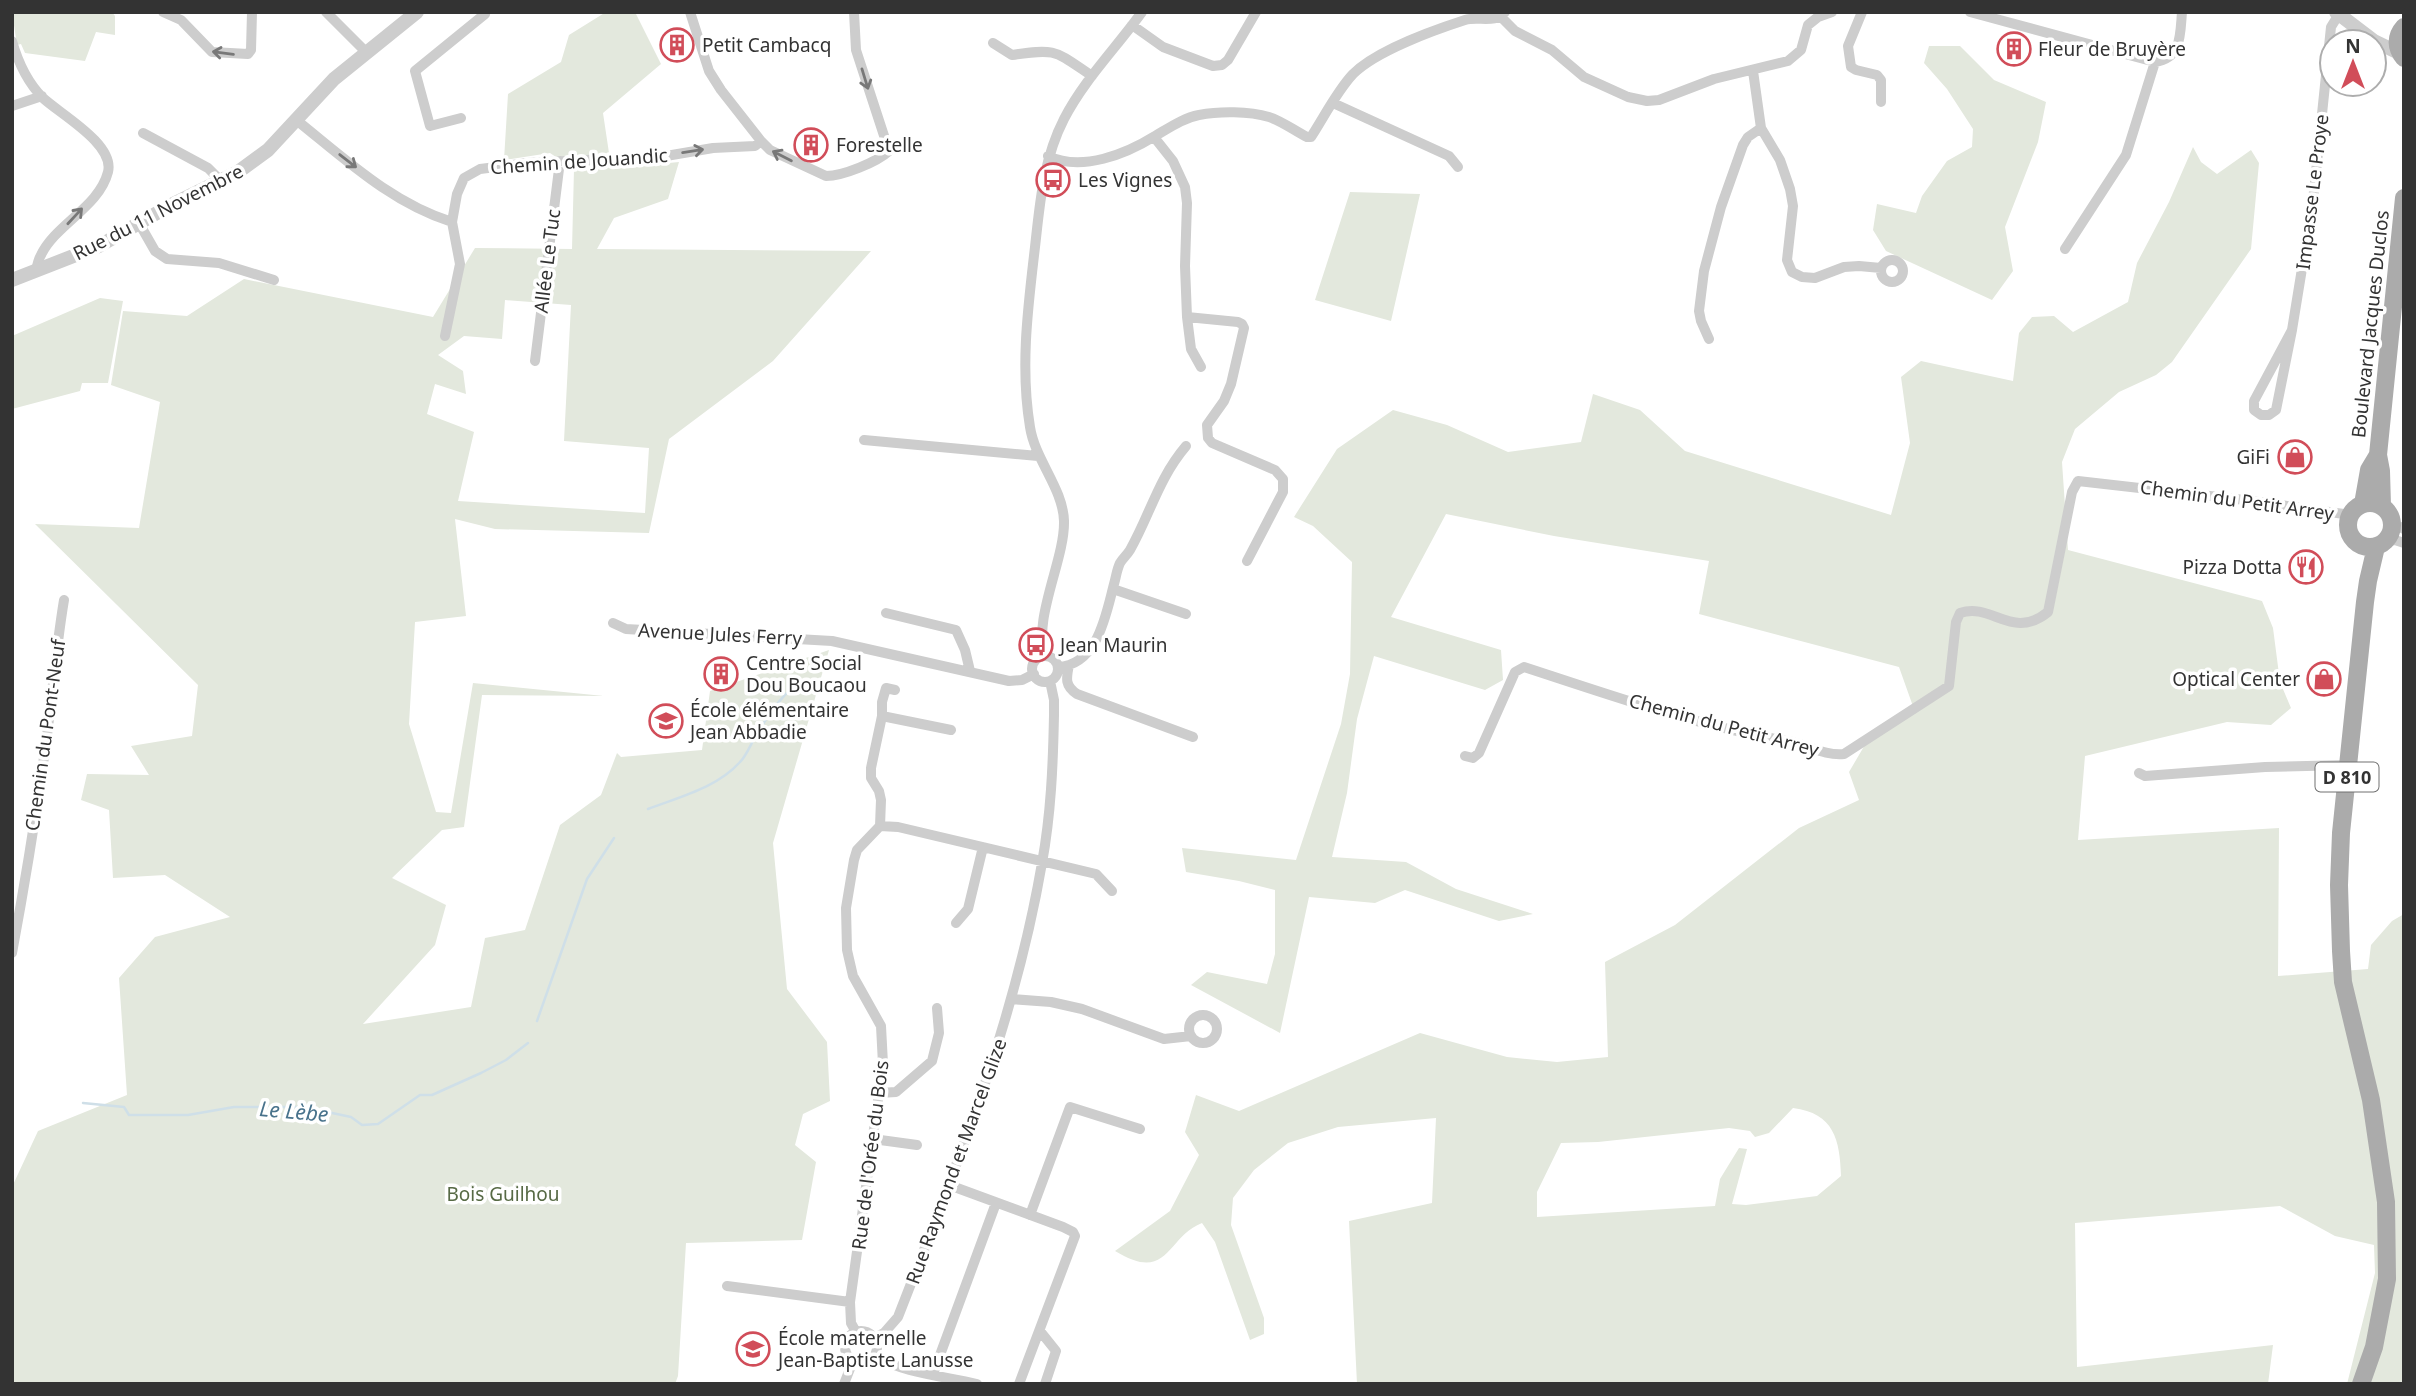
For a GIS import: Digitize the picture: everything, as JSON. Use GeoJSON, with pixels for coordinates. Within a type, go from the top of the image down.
{"type":"FeatureCollection","features":[{"type":"Feature","properties":{"kind":"main road"},"geometry":{"type":"LineString","coordinates":[[2402,29],[2397,39],[2402,55]]}},
{"type":"Feature","properties":{"kind":"main road","name":"Boulevard Jacques Duclos"},"geometry":{"type":"LineString","coordinates":[[2382,506],[2378,455],[2404,198]]}},
{"type":"Feature","properties":{"kind":"main road","name":"Boulevard Jacques Duclos"},"geometry":{"type":"LineString","coordinates":[[2357,510],[2369,470],[2378,455]]}},
{"type":"Feature","properties":{"kind":"main road"},"geometry":{"type":"LineString","coordinates":[[2374,503],[2382,506],[2398,526],[2380,545],[2367,547],[2356,542],[2348,530],[2357,510],[2374,503]]}},
{"type":"Feature","properties":{"kind":"main road","name":"D 810"},"geometry":{"type":"LineString","coordinates":[[2356,542],[2361,635]]}},
{"type":"Feature","properties":{"kind":"main road","name":"D 810"},"geometry":{"type":"LineString","coordinates":[[2361,1384],[2374,1347],[2387,1279],[2386,1202],[2371,1100],[2343,982],[2339,862],[2361,635],[2368,581],[2380,545]]}},
{"type":"Feature","properties":{"kind":"street"},"geometry":{"type":"LineString","coordinates":[[163,12],[181,20],[212,52],[248,54],[251,50],[252,12]]}},
{"type":"Feature","properties":{"kind":"street"},"geometry":{"type":"LineString","coordinates":[[326,12],[367,53]]}},
{"type":"Feature","properties":{"kind":"street","name":"Rue du 11 Novembre"},"geometry":{"type":"LineString","coordinates":[[12,280],[99,246],[257,160],[334,79],[417,12]]}},
{"type":"Feature","properties":{"kind":"street"},"geometry":{"type":"LineString","coordinates":[[690,12],[709,71],[761,141],[770,150],[826,176],[863,166],[883,157],[889,151],[856,50],[854,12]]}},
{"type":"Feature","properties":{"kind":"street"},"geometry":{"type":"LineString","coordinates":[[1046,656],[1043,647],[1043,625],[1064,523],[1059,497],[1038,456],[1030,428],[1026,343],[1041,198],[1048,156],[1075,98],[1142,12]]}},
{"type":"Feature","properties":{"kind":"street"},"geometry":{"type":"LineString","coordinates":[[1132,25],[1163,47],[1213,66],[1222,65],[1228,60],[1256,12]]}},
{"type":"Feature","properties":{"kind":"street"},"geometry":{"type":"LineString","coordinates":[[1048,156],[1060,160],[1087,162],[1131,150],[1185,119],[1216,113],[1256,114],[1311,137],[1352,75],[1382,54],[1470,19],[1503,14],[1515,31],[1552,50],[1584,77],[1629,97],[1647,101],[1659,100],[1714,79],[1788,61],[1801,50],[1808,25],[1832,12]]}},
{"type":"Feature","properties":{"kind":"street"},"geometry":{"type":"LineString","coordinates":[[1862,12],[1848,46],[1851,67],[1877,75],[1881,80],[1881,102]]}},
{"type":"Feature","properties":{"kind":"street"},"geometry":{"type":"LineString","coordinates":[[1970,12],[2155,62],[2174,55],[2178,47],[2182,12]]}},
{"type":"Feature","properties":{"kind":"street"},"geometry":{"type":"LineString","coordinates":[[461,118],[430,126],[415,71],[485,13]]}},
{"type":"Feature","properties":{"kind":"street"},"geometry":{"type":"LineString","coordinates":[[2337,13],[2357,28]]}},
{"type":"Feature","properties":{"kind":"street","name":"Impasse Le Proye"},"geometry":{"type":"LineString","coordinates":[[2292,330],[2254,401],[2253,410],[2261,415],[2276,411],[2292,330],[2313,201],[2331,27],[2337,13]]}},
{"type":"Feature","properties":{"kind":"street"},"geometry":{"type":"LineString","coordinates":[[12,41],[24,72],[41,96],[98,142],[109,167],[95,195],[41,255],[36,271]]}},
{"type":"Feature","properties":{"kind":"street"},"geometry":{"type":"LineString","coordinates":[[993,43],[1012,55],[1040,51],[1058,53],[1091,76]]}},
{"type":"Feature","properties":{"kind":"street"},"geometry":{"type":"LineString","coordinates":[[2065,249],[2121,165],[2155,62]]}},
{"type":"Feature","properties":{"kind":"street"},"geometry":{"type":"LineString","coordinates":[[1753,71],[1761,128],[1780,160],[1790,189],[1793,206],[1787,260],[1792,272],[1802,277],[1815,278],[1844,267],[1881,268]]}},
{"type":"Feature","properties":{"kind":"street"},"geometry":{"type":"LineString","coordinates":[[12,106],[41,96]]}},
{"type":"Feature","properties":{"kind":"street"},"geometry":{"type":"LineString","coordinates":[[1333,103],[1449,156],[1458,167]]}},
{"type":"Feature","properties":{"kind":"street"},"geometry":{"type":"LineString","coordinates":[[295,119],[388,192],[452,222],[460,264],[445,336]]}},
{"type":"Feature","properties":{"kind":"street"},"geometry":{"type":"LineString","coordinates":[[1709,338],[1699,311],[1704,271],[1721,207],[1743,145],[1748,137],[1761,128]]}},
{"type":"Feature","properties":{"kind":"street"},"geometry":{"type":"LineString","coordinates":[[143,133],[208,167],[221,181]]}},
{"type":"Feature","properties":{"kind":"street"},"geometry":{"type":"LineString","coordinates":[[1154,137],[1173,161],[1185,187],[1187,317],[1191,349],[1201,367]]}},
{"type":"Feature","properties":{"kind":"street","name":"Chemin de Jouandic"},"geometry":{"type":"LineString","coordinates":[[452,222],[457,194],[464,178],[480,169],[527,163],[666,156],[713,148],[755,146],[761,141]]}},
{"type":"Feature","properties":{"kind":"street","name":"Allée Le Tuc"},"geometry":{"type":"LineString","coordinates":[[535,360],[560,161]]}},
{"type":"Feature","properties":{"kind":"street"},"geometry":{"type":"LineString","coordinates":[[139,223],[155,251],[167,259],[219,263],[274,280]]}},
{"type":"Feature","properties":{"kind":"street"},"geometry":{"type":"LineString","coordinates":[[1187,317],[1242,324],[1244,328],[1231,384],[1224,401],[1206,425],[1206,432],[1212,443],[1275,470],[1283,479],[1283,492],[1247,561]]}},
{"type":"Feature","properties":{"kind":"street"},"geometry":{"type":"LineString","coordinates":[[864,440],[1038,456]]}},
{"type":"Feature","properties":{"kind":"street"},"geometry":{"type":"LineString","coordinates":[[1186,446],[1154,495],[1129,552],[1119,564],[1097,638],[1088,653],[1063,666],[1050,681],[1040,681],[1034,674],[1035,662],[1046,656],[1054,659],[1063,666],[1066,682],[1070,690],[1077,694],[1193,737]]}},
{"type":"Feature","properties":{"kind":"street","name":"Chemin du Petit Arrey"},"geometry":{"type":"LineString","coordinates":[[1465,756],[1472,758],[1479,753],[1515,672],[1524,667],[1722,728],[1807,745],[1835,755],[1844,754],[1950,686],[1956,622],[1960,613],[1974,611],[2005,622],[2026,624],[2040,619],[2048,612],[2072,492],[2078,481],[2357,510]]}},
{"type":"Feature","properties":{"kind":"street"},"geometry":{"type":"LineString","coordinates":[[2380,545],[2395,540],[2404,542]]}},
{"type":"Feature","properties":{"kind":"street"},"geometry":{"type":"LineString","coordinates":[[1113,589],[1186,614]]}},
{"type":"Feature","properties":{"kind":"street","name":"Chemin du Pont-Neuf"},"geometry":{"type":"LineString","coordinates":[[12,953],[44,751],[64,600]]}},
{"type":"Feature","properties":{"kind":"street"},"geometry":{"type":"LineString","coordinates":[[886,613],[956,631],[965,650],[970,671]]}},
{"type":"Feature","properties":{"kind":"street","name":"Avenue Jules Ferry"},"geometry":{"type":"LineString","coordinates":[[613,622],[626,629],[832,641],[1009,681],[1022,680],[1034,674]]}},
{"type":"Feature","properties":{"kind":"street","name":"Rue Raymond et Marcel Glize"},"geometry":{"type":"LineString","coordinates":[[874,1338],[884,1333],[898,1317],[992,1067],[1011,999],[1042,862],[1050,806],[1054,700],[1050,681]]}},
{"type":"Feature","properties":{"kind":"street"},"geometry":{"type":"LineString","coordinates":[[895,690],[886,688],[883,694],[883,716],[871,768],[871,778],[881,800],[880,826],[898,827],[1096,874],[1112,891]]}},
{"type":"Feature","properties":{"kind":"street"},"geometry":{"type":"LineString","coordinates":[[883,716],[951,730]]}},
{"type":"Feature","properties":{"kind":"street"},"geometry":{"type":"LineString","coordinates":[[2139,774],[2145,776],[2265,767],[2348,765]]}},
{"type":"Feature","properties":{"kind":"street","name":"Rue de l'Orée du Bois"},"geometry":{"type":"LineString","coordinates":[[856,1332],[851,1323],[850,1302],[883,1063],[881,1026],[853,976],[846,950],[846,908],[857,850],[880,826]]}},
{"type":"Feature","properties":{"kind":"street"},"geometry":{"type":"LineString","coordinates":[[956,923],[968,909],[984,847]]}},
{"type":"Feature","properties":{"kind":"street"},"geometry":{"type":"LineString","coordinates":[[1011,999],[1051,1002],[1082,1009],[1164,1040],[1191,1036]]}},
{"type":"Feature","properties":{"kind":"street"},"geometry":{"type":"LineString","coordinates":[[879,1093],[896,1093],[932,1061],[939,1033],[937,1007]]}},
{"type":"Feature","properties":{"kind":"street"},"geometry":{"type":"LineString","coordinates":[[1030,1215],[1070,1107],[1140,1129]]}},
{"type":"Feature","properties":{"kind":"street"},"geometry":{"type":"LineString","coordinates":[[873,1139],[917,1145]]}},
{"type":"Feature","properties":{"kind":"street"},"geometry":{"type":"LineString","coordinates":[[949,1185],[1063,1227],[1075,1236],[1019,1384]]}},
{"type":"Feature","properties":{"kind":"street"},"geometry":{"type":"LineString","coordinates":[[933,1374],[996,1203]]}},
{"type":"Feature","properties":{"kind":"street"},"geometry":{"type":"LineString","coordinates":[[727,1286],[850,1302]]}},
{"type":"Feature","properties":{"kind":"street"},"geometry":{"type":"LineString","coordinates":[[1040,1331],[1056,1351],[1045,1384]]}},
{"type":"Feature","properties":{"kind":"street"},"geometry":{"type":"LineString","coordinates":[[856,1332],[865,1332],[874,1338],[874,1356],[865,1362],[853,1361],[846,1353],[847,1338],[856,1332]]}},
{"type":"Feature","properties":{"kind":"street"},"geometry":{"type":"LineString","coordinates":[[874,1356],[888,1364],[977,1384]]}},
{"type":"Feature","properties":{"kind":"street"},"geometry":{"type":"LineString","coordinates":[[844,1384],[853,1361]]}},
{"type":"Feature","properties":{"kind":"green space"},"geometry":{"type":"Polygon","coordinates":[[[12,12],[112,12],[115,16],[115,35],[96,32],[85,61],[25,53],[21,44],[17,45],[12,12]]]}},
{"type":"Feature","properties":{"kind":"green space","name":"Bois Guilhou"},"geometry":{"type":"Polygon","coordinates":[[[606,12],[635,12],[661,64],[603,113],[609,153],[638,166],[679,162],[668,199],[614,218],[597,249],[871,251],[773,361],[669,439],[649,533],[495,529],[455,519],[466,616],[415,622],[409,724],[436,812],[451,813],[473,683],[604,696],[482,695],[464,827],[442,830],[392,878],[446,905],[435,945],[363,1024],[471,1007],[485,938],[525,930],[560,825],[601,795],[617,753],[621,757],[702,750],[710,691],[829,650],[773,843],[787,989],[827,1042],[830,1101],[803,1114],[795,1145],[816,1162],[802,1240],[686,1243],[678,1376],[675,1384],[12,1384],[12,1187],[38,1131],[127,1095],[119,978],[155,937],[230,917],[165,875],[113,878],[109,810],[81,800],[87,774],[149,775],[131,746],[192,736],[198,685],[35,524],[139,528],[160,402],[111,385],[123,311],[187,316],[244,279],[433,317],[475,248],[572,249],[574,169],[550,153],[504,160],[508,94],[561,62],[569,35],[606,12]],[[505,300],[502,339],[464,336],[438,355],[463,371],[466,394],[435,384],[427,414],[474,432],[458,501],[645,513],[649,448],[564,441],[571,305],[505,300]]]}},
{"type":"Feature","properties":{"kind":"green space"},"geometry":{"type":"Polygon","coordinates":[[[1929,46],[1960,46],[1994,80],[2046,102],[2038,142],[2005,227],[2013,271],[1992,300],[1886,251],[1873,230],[1877,204],[1916,213],[1922,196],[1947,161],[1972,147],[1973,129],[1947,89],[1924,63],[1929,46]]]}},
{"type":"Feature","properties":{"kind":"green space"},"geometry":{"type":"Polygon","coordinates":[[[2193,147],[2201,162],[2217,174],[2251,150],[2259,163],[2251,249],[2172,362],[2156,375],[2119,392],[2075,429],[2062,462],[2068,550],[2262,601],[2273,628],[2280,682],[2291,708],[2271,725],[2227,722],[2085,756],[2078,840],[2279,828],[2278,976],[2368,969],[2371,945],[2392,921],[2404,914],[2404,1384],[2347,1384],[2375,1273],[2374,1245],[2335,1236],[2280,1206],[2075,1223],[2077,1367],[2273,1345],[2268,1384],[1357,1384],[1349,1221],[1432,1203],[1436,1118],[1338,1127],[1288,1143],[1254,1170],[1233,1198],[1231,1225],[1264,1318],[1264,1334],[1250,1340],[1215,1242],[1202,1223],[1190,1230],[1157,1260],[1146,1263],[1115,1251],[1170,1211],[1199,1155],[1185,1132],[1196,1095],[1239,1111],[1420,1033],[1507,1057],[1557,1062],[1608,1057],[1605,962],[1675,925],[1799,828],[1859,800],[1849,772],[1866,743],[1915,712],[1899,667],[1699,614],[1709,561],[1554,536],[1446,514],[1391,617],[1501,650],[1503,680],[1485,690],[1374,656],[1357,719],[1347,793],[1332,857],[1406,862],[1456,889],[1533,914],[1499,921],[1405,890],[1375,903],[1309,897],[1280,1033],[1191,985],[1207,972],[1267,984],[1275,954],[1275,890],[1186,872],[1182,848],[1296,860],[1341,724],[1350,674],[1352,562],[1313,526],[1294,517],[1337,449],[1393,410],[1447,425],[1508,452],[1581,442],[1593,394],[1640,410],[1685,451],[1891,515],[1910,443],[1901,377],[1921,361],[2013,381],[2019,333],[2032,317],[2054,316],[2073,332],[2128,302],[2137,263],[2169,202],[2193,147]],[[1793,1108],[1769,1133],[1755,1137],[1750,1131],[1729,1128],[1598,1142],[1561,1143],[1537,1192],[1537,1217],[1715,1206],[1720,1179],[1739,1148],[1747,1149],[1732,1204],[1746,1205],[1817,1196],[1841,1176],[1839,1151],[1832,1130],[1826,1122],[1807,1111],[1793,1108]]]}},
{"type":"Feature","properties":{"kind":"green space"},"geometry":{"type":"Polygon","coordinates":[[[1350,192],[1420,194],[1391,321],[1315,300],[1350,192]]]}},
{"type":"Feature","properties":{"kind":"green space"},"geometry":{"type":"Polygon","coordinates":[[[100,298],[123,301],[108,383],[82,383],[80,391],[12,409],[12,336],[100,298]]]}},
{"type":"Feature","properties":{"kind":"waterway","name":"Le Lèbe"},"geometry":{"type":"LineString","coordinates":[[648,809],[697,791],[731,771],[744,757],[773,709],[798,683]]}},
{"type":"Feature","properties":{"kind":"waterway","name":"Le Lèbe"},"geometry":{"type":"LineString","coordinates":[[537,1021],[587,879],[614,838]]}},
{"type":"Feature","properties":{"kind":"waterway","name":"Le Lèbe"},"geometry":{"type":"LineString","coordinates":[[83,1103],[124,1107],[129,1115],[188,1115],[234,1107],[304,1107],[351,1117],[362,1125],[378,1124],[420,1095],[432,1095],[481,1073],[506,1060],[528,1043]]}},
{"type":"Feature","properties":{"kind":"place","name":"Petit Cambacq"},"geometry":{"type":"Point","coordinates":[677,45]}},
{"type":"Feature","properties":{"kind":"place","name":"Fleur de Bruyère"},"geometry":{"type":"Point","coordinates":[2014,49]}},
{"type":"Feature","properties":{"kind":"place","name":"Forestelle"},"geometry":{"type":"Point","coordinates":[811,145]}},
{"type":"Feature","properties":{"kind":"place","name":"Les Vignes"},"geometry":{"type":"Point","coordinates":[1053,180]}},
{"type":"Feature","properties":{"kind":"place","name":"GiFi"},"geometry":{"type":"Point","coordinates":[2295,457]}},
{"type":"Feature","properties":{"kind":"place","name":"Pizza Dotta"},"geometry":{"type":"Point","coordinates":[2306,567]}},
{"type":"Feature","properties":{"kind":"place","name":"Jean Maurin"},"geometry":{"type":"Point","coordinates":[1036,645]}},
{"type":"Feature","properties":{"kind":"place","name":"Centre Social Dou Boucaou"},"geometry":{"type":"Point","coordinates":[721,674]}},
{"type":"Feature","properties":{"kind":"place","name":"Optical Center"},"geometry":{"type":"Point","coordinates":[2324,679]}},
{"type":"Feature","properties":{"kind":"place","name":"École élémentaire Jean Abbadie"},"geometry":{"type":"Point","coordinates":[666,721]}},
{"type":"Feature","properties":{"kind":"place","name":"École maternelle Jean-Baptiste Lanusse"},"geometry":{"type":"Point","coordinates":[753,1349]}}]}
